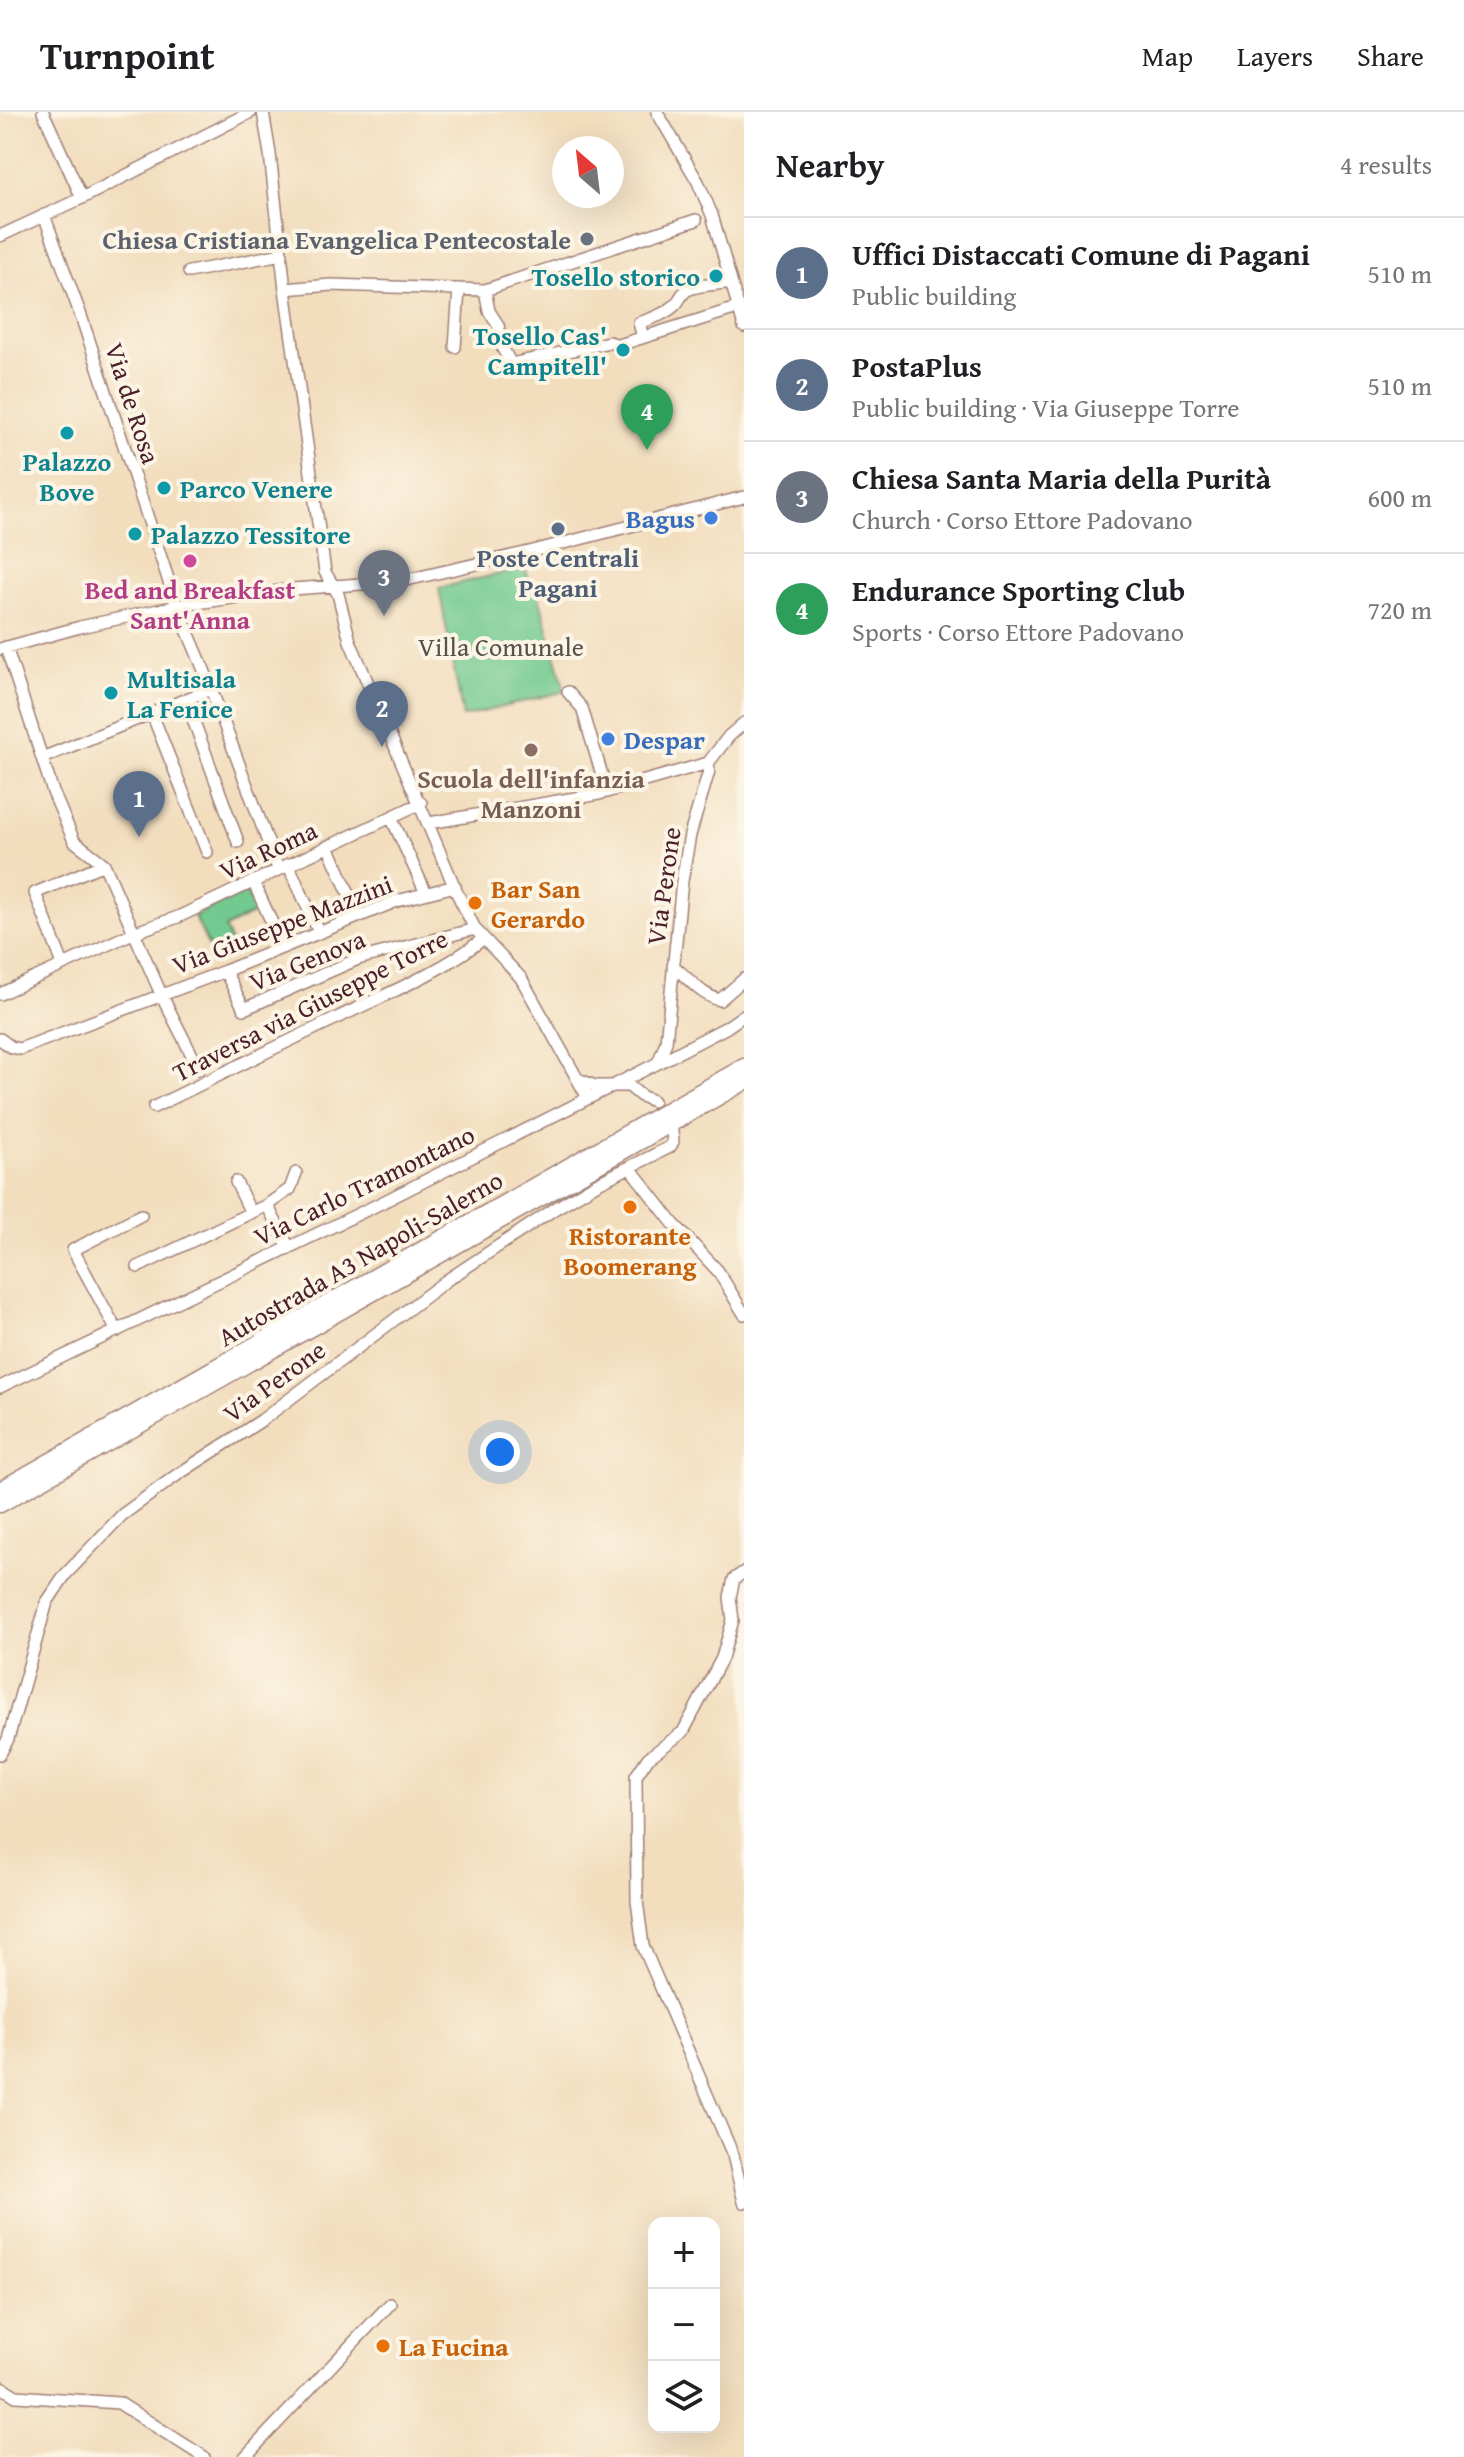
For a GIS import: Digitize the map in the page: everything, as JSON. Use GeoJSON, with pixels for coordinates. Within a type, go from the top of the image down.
{"type":"FeatureCollection","features":[{"type":"Feature","properties":{"kind":"highway","name":"Autostrada A3 Napoli-Salerno"},"geometry":{"type":"LineString","coordinates":[[0,1490],[744,1067]]}},
{"type":"Feature","properties":{"kind":"highway","name":"Autostrada A3 Napoli-Salerno"},"geometry":{"type":"LineString","coordinates":[[0,1504],[744,1082]]}},
{"type":"Feature","properties":{"kind":"street"},"geometry":{"type":"LineString","coordinates":[[43,112],[82,198]]}},
{"type":"Feature","properties":{"kind":"street"},"geometry":{"type":"LineString","coordinates":[[0,236],[251,112]]}},
{"type":"Feature","properties":{"kind":"street"},"geometry":{"type":"LineString","coordinates":[[263,112],[325,572],[338,594],[355,653],[455,886],[479,934],[521,978],[588,1098]]}},
{"type":"Feature","properties":{"kind":"street"},"geometry":{"type":"LineString","coordinates":[[657,112],[703,193],[712,215],[744,327]]}},
{"type":"Feature","properties":{"kind":"street","name":"Via de Rosa"},"geometry":{"type":"LineString","coordinates":[[44,215],[177,606],[283,866],[319,932]]}},
{"type":"Feature","properties":{"kind":"street"},"geometry":{"type":"LineString","coordinates":[[285,289],[331,285],[485,290],[696,220]]}},
{"type":"Feature","properties":{"kind":"street"},"geometry":{"type":"LineString","coordinates":[[189,272],[282,254]]}},
{"type":"Feature","properties":{"kind":"street"},"geometry":{"type":"LineString","coordinates":[[643,337],[639,323],[667,311],[677,304],[686,291],[731,282]]}},
{"type":"Feature","properties":{"kind":"street"},"geometry":{"type":"LineString","coordinates":[[455,347],[459,289]]}},
{"type":"Feature","properties":{"kind":"street"},"geometry":{"type":"LineString","coordinates":[[485,290],[489,311],[498,325],[503,349],[511,364],[609,342],[619,345],[739,305]]}},
{"type":"Feature","properties":{"kind":"street"},"geometry":{"type":"LineString","coordinates":[[0,1039],[20,1049],[161,994],[104,864],[74,841],[3,648],[177,606],[332,585],[402,581],[465,568],[744,497]]}},
{"type":"Feature","properties":{"kind":"street"},"geometry":{"type":"LineString","coordinates":[[42,758],[211,689]]}},
{"type":"Feature","properties":{"kind":"street"},"geometry":{"type":"LineString","coordinates":[[568,692],[582,708],[599,793]]}},
{"type":"Feature","properties":{"kind":"street"},"geometry":{"type":"LineString","coordinates":[[186,700],[238,842]]}},
{"type":"Feature","properties":{"kind":"street"},"geometry":{"type":"LineString","coordinates":[[152,714],[207,852]]}},
{"type":"Feature","properties":{"kind":"street"},"geometry":{"type":"LineString","coordinates":[[429,823],[599,793],[708,763],[742,729]]}},
{"type":"Feature","properties":{"kind":"street","name":"Via Perone"},"geometry":{"type":"LineString","coordinates":[[658,1063],[666,1042],[682,881],[690,835],[709,771],[708,763]]}},
{"type":"Feature","properties":{"kind":"street","name":"Via Roma"},"geometry":{"type":"LineString","coordinates":[[0,994],[133,933],[178,917],[421,803]]}},
{"type":"Feature","properties":{"kind":"street"},"geometry":{"type":"LineString","coordinates":[[391,817],[426,893]]}},
{"type":"Feature","properties":{"kind":"street"},"geometry":{"type":"LineString","coordinates":[[328,846],[359,916]]}},
{"type":"Feature","properties":{"kind":"street"},"geometry":{"type":"LineString","coordinates":[[63,964],[35,893],[104,864]]}},
{"type":"Feature","properties":{"kind":"street"},"geometry":{"type":"LineString","coordinates":[[253,881],[283,947]]}},
{"type":"Feature","properties":{"kind":"street","name":"Via Giuseppe Mazzini"},"geometry":{"type":"LineString","coordinates":[[199,1069],[161,994],[397,901],[455,886]]}},
{"type":"Feature","properties":{"kind":"street","name":"Via Genova"},"geometry":{"type":"LineString","coordinates":[[225,971],[244,1009],[358,959],[479,934]]}},
{"type":"Feature","properties":{"kind":"street","name":"Traversa via Giuseppe Torre"},"geometry":{"type":"LineString","coordinates":[[154,1107],[418,979],[471,949],[479,934]]}},
{"type":"Feature","properties":{"kind":"street"},"geometry":{"type":"LineString","coordinates":[[673,966],[699,991],[715,1000],[720,1000],[744,979]]}},
{"type":"Feature","properties":{"kind":"street","name":"Via Carlo Tramontano"},"geometry":{"type":"LineString","coordinates":[[0,1387],[289,1248],[643,1071],[744,1015]]}},
{"type":"Feature","properties":{"kind":"street"},"geometry":{"type":"LineString","coordinates":[[643,1071],[643,1090]]}},
{"type":"Feature","properties":{"kind":"street"},"geometry":{"type":"LineString","coordinates":[[578,1079],[595,1086],[629,1086],[656,1104],[630,1077]]}},
{"type":"Feature","properties":{"kind":"street"},"geometry":{"type":"LineString","coordinates":[[567,1109],[577,1096],[578,1079]]}},
{"type":"Feature","properties":{"kind":"street","name":"Via Perone"},"geometry":{"type":"LineString","coordinates":[[0,1754],[8,1739],[47,1602],[65,1575],[122,1515],[262,1420],[447,1280],[596,1184],[670,1147],[672,1131]]}},
{"type":"Feature","properties":{"kind":"street"},"geometry":{"type":"LineString","coordinates":[[630,1168],[673,1223],[718,1271],[744,1314]]}},
{"type":"Feature","properties":{"kind":"street"},"geometry":{"type":"LineString","coordinates":[[138,1267],[267,1205],[290,1189],[296,1173]]}},
{"type":"Feature","properties":{"kind":"street"},"geometry":{"type":"LineString","coordinates":[[236,1182],[251,1213]]}},
{"type":"Feature","properties":{"kind":"street"},"geometry":{"type":"LineString","coordinates":[[267,1205],[289,1248]]}},
{"type":"Feature","properties":{"kind":"street"},"geometry":{"type":"LineString","coordinates":[[117,1331],[73,1250],[141,1215]]}},
{"type":"Feature","properties":{"kind":"street"},"geometry":{"type":"LineString","coordinates":[[744,1572],[734,1579],[730,1597],[733,1620],[720,1663],[683,1732],[648,1758],[636,1776],[637,1901],[643,1946],[733,2155],[744,2202]]}},
{"type":"Feature","properties":{"kind":"street"},"geometry":{"type":"LineString","coordinates":[[245,2457],[390,2304]]}},
{"type":"Feature","properties":{"kind":"street"},"geometry":{"type":"LineString","coordinates":[[0,2386],[16,2396],[119,2403],[204,2457]]}},
{"type":"Feature","properties":{"kind":"green space","name":"Villa Comunale"},"geometry":{"type":"Polygon","coordinates":[[[525,568],[532,590],[537,589],[565,691],[463,717],[439,588],[525,568]]]}},
{"type":"Feature","properties":{"kind":"green space"},"geometry":{"type":"Polygon","coordinates":[[[246,891],[256,912],[225,928],[234,951],[216,961],[194,916],[246,891]]]}},
{"type":"Feature","properties":{"kind":"place","name":"Chiesa Cristiana Evangelica Pentecostale"},"geometry":{"type":"Point","coordinates":[587,239]}},
{"type":"Feature","properties":{"kind":"place","name":"Tosello storico"},"geometry":{"type":"Point","coordinates":[716,276]}},
{"type":"Feature","properties":{"kind":"place","name":"Tosello Cas' Campitell'"},"geometry":{"type":"Point","coordinates":[623,350]}},
{"type":"Feature","properties":{"kind":"place","name":"Palazzo Bove"},"geometry":{"type":"Point","coordinates":[67,433]}},
{"type":"Feature","properties":{"kind":"place","name":"Endurance Sporting Club"},"geometry":{"type":"Point","coordinates":[647,450]}},
{"type":"Feature","properties":{"kind":"place","name":"Parco Venere"},"geometry":{"type":"Point","coordinates":[164,488]}},
{"type":"Feature","properties":{"kind":"place","name":"Bagus"},"geometry":{"type":"Point","coordinates":[711,518]}},
{"type":"Feature","properties":{"kind":"place","name":"Poste Centrali Pagani"},"geometry":{"type":"Point","coordinates":[558,529]}},
{"type":"Feature","properties":{"kind":"place","name":"Palazzo Tessitore"},"geometry":{"type":"Point","coordinates":[135,534]}},
{"type":"Feature","properties":{"kind":"place","name":"Bed and Breakfast Sant'Anna"},"geometry":{"type":"Point","coordinates":[190,561]}},
{"type":"Feature","properties":{"kind":"place","name":"Chiesa Santa Maria della Purità"},"geometry":{"type":"Point","coordinates":[384,616]}},
{"type":"Feature","properties":{"kind":"place","name":"Multisala La Fenice"},"geometry":{"type":"Point","coordinates":[111,693]}},
{"type":"Feature","properties":{"kind":"place","name":"Despar"},"geometry":{"type":"Point","coordinates":[608,739]}},
{"type":"Feature","properties":{"kind":"place","name":"PostaPlus"},"geometry":{"type":"Point","coordinates":[382,747]}},
{"type":"Feature","properties":{"kind":"place","name":"Scuola dell'infanzia Manzoni"},"geometry":{"type":"Point","coordinates":[531,750]}},
{"type":"Feature","properties":{"kind":"place","name":"Uffici Distaccati Comune di Pagani"},"geometry":{"type":"Point","coordinates":[139,837]}},
{"type":"Feature","properties":{"kind":"place","name":"Bar San Gerardo"},"geometry":{"type":"Point","coordinates":[475,903]}},
{"type":"Feature","properties":{"kind":"place","name":"Ristorante Boomerang"},"geometry":{"type":"Point","coordinates":[630,1207]}},
{"type":"Feature","properties":{"kind":"place","name":"La Fucina"},"geometry":{"type":"Point","coordinates":[383,2346]}}]}
